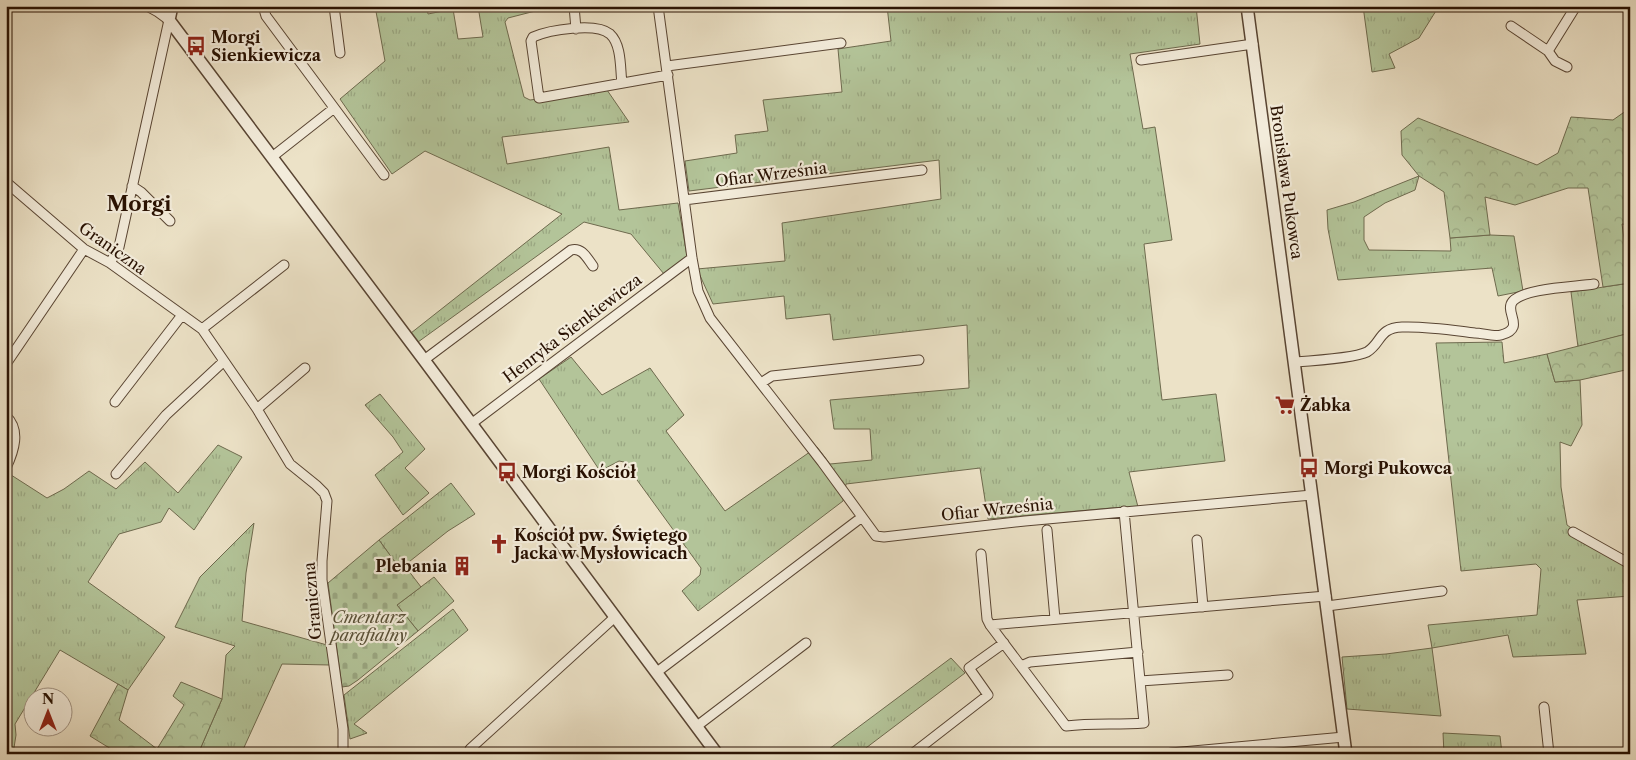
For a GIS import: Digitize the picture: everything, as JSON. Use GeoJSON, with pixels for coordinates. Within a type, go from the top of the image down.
{"type":"FeatureCollection","features":[{"type":"Feature","properties":{"kind":"street"},"geometry":{"type":"LineString","coordinates":[[147,6],[169,20],[717,754]]}},
{"type":"Feature","properties":{"kind":"street"},"geometry":{"type":"LineString","coordinates":[[110,263],[119,247],[172,6]]}},
{"type":"Feature","properties":{"kind":"street"},"geometry":{"type":"LineString","coordinates":[[263,6],[266,16],[384,176]]}},
{"type":"Feature","properties":{"kind":"street"},"geometry":{"type":"LineString","coordinates":[[334,6],[340,53]]}},
{"type":"Feature","properties":{"kind":"street"},"geometry":{"type":"LineString","coordinates":[[574,6],[576,28]]}},
{"type":"Feature","properties":{"kind":"street","name":"Ofiar Września"},"geometry":{"type":"LineString","coordinates":[[658,6],[698,291],[710,318],[876,536],[884,537],[970,526],[1312,494]]}},
{"type":"Feature","properties":{"kind":"street","name":"Bronisława Pukowca"},"geometry":{"type":"LineString","coordinates":[[1247,6],[1346,754]]}},
{"type":"Feature","properties":{"kind":"street"},"geometry":{"type":"LineString","coordinates":[[1548,50],[1576,6]]}},
{"type":"Feature","properties":{"kind":"street"},"geometry":{"type":"LineString","coordinates":[[1511,26],[1548,50],[1555,62],[1567,67]]}},
{"type":"Feature","properties":{"kind":"street"},"geometry":{"type":"LineString","coordinates":[[622,83],[619,55],[610,34],[586,27],[533,37],[531,41],[539,98],[622,83],[667,71],[841,43]]}},
{"type":"Feature","properties":{"kind":"street"},"geometry":{"type":"LineString","coordinates":[[1142,60],[1253,44]]}},
{"type":"Feature","properties":{"kind":"street"},"geometry":{"type":"LineString","coordinates":[[272,157],[333,109]]}},
{"type":"Feature","properties":{"kind":"street","name":"Ofiar Września"},"geometry":{"type":"LineString","coordinates":[[684,200],[922,170]]}},
{"type":"Feature","properties":{"kind":"street","name":"Graniczna"},"geometry":{"type":"LineString","coordinates":[[6,182],[84,249],[110,263],[202,329],[257,410],[290,464],[316,484],[324,493],[327,501],[322,580],[343,729],[343,754]]}},
{"type":"Feature","properties":{"kind":"street"},"geometry":{"type":"LineString","coordinates":[[132,186],[141,192],[170,221]]}},
{"type":"Feature","properties":{"kind":"street"},"geometry":{"type":"LineString","coordinates":[[424,360],[571,250],[577,248],[581,250],[593,266]]}},
{"type":"Feature","properties":{"kind":"street"},"geometry":{"type":"LineString","coordinates":[[6,364],[84,249]]}},
{"type":"Feature","properties":{"kind":"street","name":"Henryka Sienkiewicza"},"geometry":{"type":"LineString","coordinates":[[472,424],[692,258]]}},
{"type":"Feature","properties":{"kind":"street"},"geometry":{"type":"LineString","coordinates":[[202,329],[284,265]]}},
{"type":"Feature","properties":{"kind":"street"},"geometry":{"type":"LineString","coordinates":[[1295,362],[1360,354],[1372,348],[1382,334],[1392,328],[1439,328],[1500,335],[1514,326],[1511,305],[1513,301],[1524,294],[1534,291],[1594,284]]}},
{"type":"Feature","properties":{"kind":"street"},"geometry":{"type":"LineString","coordinates":[[115,402],[182,315]]}},
{"type":"Feature","properties":{"kind":"street"},"geometry":{"type":"LineString","coordinates":[[761,383],[772,376],[919,360]]}},
{"type":"Feature","properties":{"kind":"street"},"geometry":{"type":"LineString","coordinates":[[116,474],[166,415],[223,362]]}},
{"type":"Feature","properties":{"kind":"street"},"geometry":{"type":"LineString","coordinates":[[257,410],[305,368]]}},
{"type":"Feature","properties":{"kind":"street"},"geometry":{"type":"LineString","coordinates":[[6,416],[14,431],[15,440],[13,452],[6,468]]}},
{"type":"Feature","properties":{"kind":"street"},"geometry":{"type":"LineString","coordinates":[[981,554],[987,619],[1066,726],[1098,723],[1108,725],[1144,723],[1124,511]]}},
{"type":"Feature","properties":{"kind":"street"},"geometry":{"type":"LineString","coordinates":[[656,672],[862,517]]}},
{"type":"Feature","properties":{"kind":"street"},"geometry":{"type":"LineString","coordinates":[[1047,530],[1055,620]]}},
{"type":"Feature","properties":{"kind":"street"},"geometry":{"type":"LineString","coordinates":[[1573,532],[1630,564]]}},
{"type":"Feature","properties":{"kind":"street"},"geometry":{"type":"LineString","coordinates":[[1197,540],[1203,607]]}},
{"type":"Feature","properties":{"kind":"street"},"geometry":{"type":"LineString","coordinates":[[990,625],[1203,607],[1326,601],[1442,591]]}},
{"type":"Feature","properties":{"kind":"street"},"geometry":{"type":"LineString","coordinates":[[470,749],[615,617]]}},
{"type":"Feature","properties":{"kind":"street"},"geometry":{"type":"LineString","coordinates":[[697,726],[806,643]]}},
{"type":"Feature","properties":{"kind":"street"},"geometry":{"type":"LineString","coordinates":[[912,754],[988,695],[969,668],[1004,644]]}},
{"type":"Feature","properties":{"kind":"street"},"geometry":{"type":"LineString","coordinates":[[1021,666],[1030,662],[1138,652]]}},
{"type":"Feature","properties":{"kind":"street"},"geometry":{"type":"LineString","coordinates":[[1140,681],[1228,675]]}},
{"type":"Feature","properties":{"kind":"street"},"geometry":{"type":"LineString","coordinates":[[1544,707],[1549,754]]}},
{"type":"Feature","properties":{"kind":"street"},"geometry":{"type":"LineString","coordinates":[[1171,753],[1344,737]]}},
{"type":"Feature","properties":{"kind":"green space"},"geometry":{"type":"Polygon","coordinates":[[[375,6],[427,6],[428,14],[453,9],[458,39],[483,37],[478,6],[547,6],[547,8],[508,18],[505,22],[524,97],[530,100],[607,90],[629,122],[502,137],[507,164],[609,147],[619,210],[678,203],[687,256],[664,274],[631,234],[584,222],[418,342],[411,333],[562,214],[425,151],[392,174],[340,99],[385,61],[375,6]]]}},
{"type":"Feature","properties":{"kind":"green space"},"geometry":{"type":"Polygon","coordinates":[[[887,6],[1196,6],[1200,44],[1130,54],[1143,129],[1155,127],[1172,240],[1144,244],[1162,400],[1216,394],[1225,461],[1129,472],[1138,507],[988,519],[980,468],[846,484],[843,501],[698,611],[682,591],[700,575],[701,568],[624,462],[619,461],[600,471],[539,379],[571,357],[602,395],[650,368],[684,415],[666,431],[725,511],[817,447],[830,464],[872,460],[870,429],[834,429],[830,400],[969,388],[967,325],[833,340],[830,314],[786,319],[784,296],[713,304],[697,269],[785,261],[782,223],[941,199],[939,160],[689,191],[685,161],[737,153],[735,135],[768,131],[763,100],[842,92],[838,49],[891,41],[887,6]]]}},
{"type":"Feature","properties":{"kind":"green space"},"geometry":{"type":"Polygon","coordinates":[[[1363,6],[1439,6],[1419,38],[1389,54],[1395,68],[1372,72],[1363,6]]]}},
{"type":"Feature","properties":{"kind":"green space"},"geometry":{"type":"Polygon","coordinates":[[[1630,108],[1630,225],[1622,224],[1630,283],[1603,287],[1588,188],[1568,188],[1515,205],[1485,197],[1490,235],[1450,238],[1444,192],[1419,176],[1402,155],[1401,131],[1418,118],[1537,165],[1558,153],[1571,117],[1613,120],[1630,108]]]}},
{"type":"Feature","properties":{"kind":"green space"},"geometry":{"type":"Polygon","coordinates":[[[1419,176],[1415,190],[1385,203],[1364,217],[1364,240],[1369,250],[1451,251],[1450,238],[1490,235],[1514,236],[1523,291],[1498,296],[1492,268],[1338,280],[1328,229],[1327,210],[1354,202],[1419,176]]]}},
{"type":"Feature","properties":{"kind":"green space"},"geometry":{"type":"Polygon","coordinates":[[[1630,283],[1630,333],[1578,347],[1571,292],[1630,283]]]}},
{"type":"Feature","properties":{"kind":"green space"},"geometry":{"type":"Polygon","coordinates":[[[1630,333],[1630,369],[1580,380],[1555,382],[1547,354],[1630,333]]]}},
{"type":"Feature","properties":{"kind":"green space"},"geometry":{"type":"Polygon","coordinates":[[[1502,342],[1504,363],[1547,354],[1555,382],[1580,380],[1582,425],[1571,446],[1560,442],[1561,487],[1567,525],[1630,569],[1630,596],[1577,600],[1586,654],[1513,657],[1508,635],[1432,648],[1428,625],[1537,615],[1541,569],[1536,564],[1461,571],[1436,343],[1502,342]]]}},
{"type":"Feature","properties":{"kind":"green space"},"geometry":{"type":"Polygon","coordinates":[[[380,394],[425,449],[405,468],[429,493],[403,515],[375,475],[403,452],[393,437],[365,405],[380,394]]]}},
{"type":"Feature","properties":{"kind":"green space"},"geometry":{"type":"Polygon","coordinates":[[[218,445],[242,457],[194,530],[169,508],[161,522],[119,534],[88,582],[165,637],[128,690],[60,650],[37,688],[22,688],[22,712],[15,724],[16,735],[13,754],[6,754],[6,476],[8,473],[47,498],[64,489],[89,471],[116,489],[145,462],[178,493],[218,445]]]}},
{"type":"Feature","properties":{"kind":"green space"},"geometry":{"type":"Polygon","coordinates":[[[451,483],[475,514],[448,531],[400,569],[379,540],[451,483]]]}},
{"type":"Feature","properties":{"kind":"green space"},"geometry":{"type":"Polygon","coordinates":[[[254,523],[246,573],[242,621],[327,645],[330,665],[282,664],[241,754],[198,754],[222,699],[226,655],[235,646],[175,627],[200,577],[254,523]]]}},
{"type":"Feature","properties":{"kind":"green space","name":"Cmentarz parafialny"},"geometry":{"type":"Polygon","coordinates":[[[379,540],[400,569],[405,566],[421,587],[397,605],[418,631],[358,680],[349,686],[342,687],[328,583],[379,540]]]}},
{"type":"Feature","properties":{"kind":"green space"},"geometry":{"type":"Polygon","coordinates":[[[434,577],[454,601],[418,631],[397,605],[434,577]]]}},
{"type":"Feature","properties":{"kind":"green space"},"geometry":{"type":"Polygon","coordinates":[[[453,609],[468,630],[354,724],[367,733],[350,739],[344,695],[453,609]]]}},
{"type":"Feature","properties":{"kind":"green space"},"geometry":{"type":"Polygon","coordinates":[[[1432,648],[1441,716],[1347,709],[1342,657],[1432,648]]]}},
{"type":"Feature","properties":{"kind":"green space"},"geometry":{"type":"Polygon","coordinates":[[[951,658],[965,673],[858,754],[827,754],[825,752],[951,658]]]}},
{"type":"Feature","properties":{"kind":"green space"},"geometry":{"type":"Polygon","coordinates":[[[181,682],[222,699],[198,754],[119,754],[90,736],[118,684],[128,690],[119,720],[157,749],[184,705],[173,696],[181,682]]]}},
{"type":"Feature","properties":{"kind":"green space"},"geometry":{"type":"Polygon","coordinates":[[[1443,733],[1500,736],[1502,754],[1444,754],[1443,733]]]}},
{"type":"Feature","properties":{"kind":"place","name":"Morgi Sienkiewicza"},"geometry":{"type":"Point","coordinates":[196,46]}},
{"type":"Feature","properties":{"kind":"place","name":"Żabka"},"geometry":{"type":"Point","coordinates":[1285,405]}},
{"type":"Feature","properties":{"kind":"place","name":"Morgi Pukowca"},"geometry":{"type":"Point","coordinates":[1309,468]}},
{"type":"Feature","properties":{"kind":"place","name":"Morgi Kościół"},"geometry":{"type":"Point","coordinates":[507,472]}},
{"type":"Feature","properties":{"kind":"place","name":"Kościół pw. Świętego Jacka w Mysłowicach"},"geometry":{"type":"Point","coordinates":[499,544]}},
{"type":"Feature","properties":{"kind":"place","name":"Plebania"},"geometry":{"type":"Point","coordinates":[462,566]}},
{"type":"Feature","properties":{"kind":"district","name":"Morgi"},"geometry":{"type":"Point","coordinates":[139,203]}}]}
